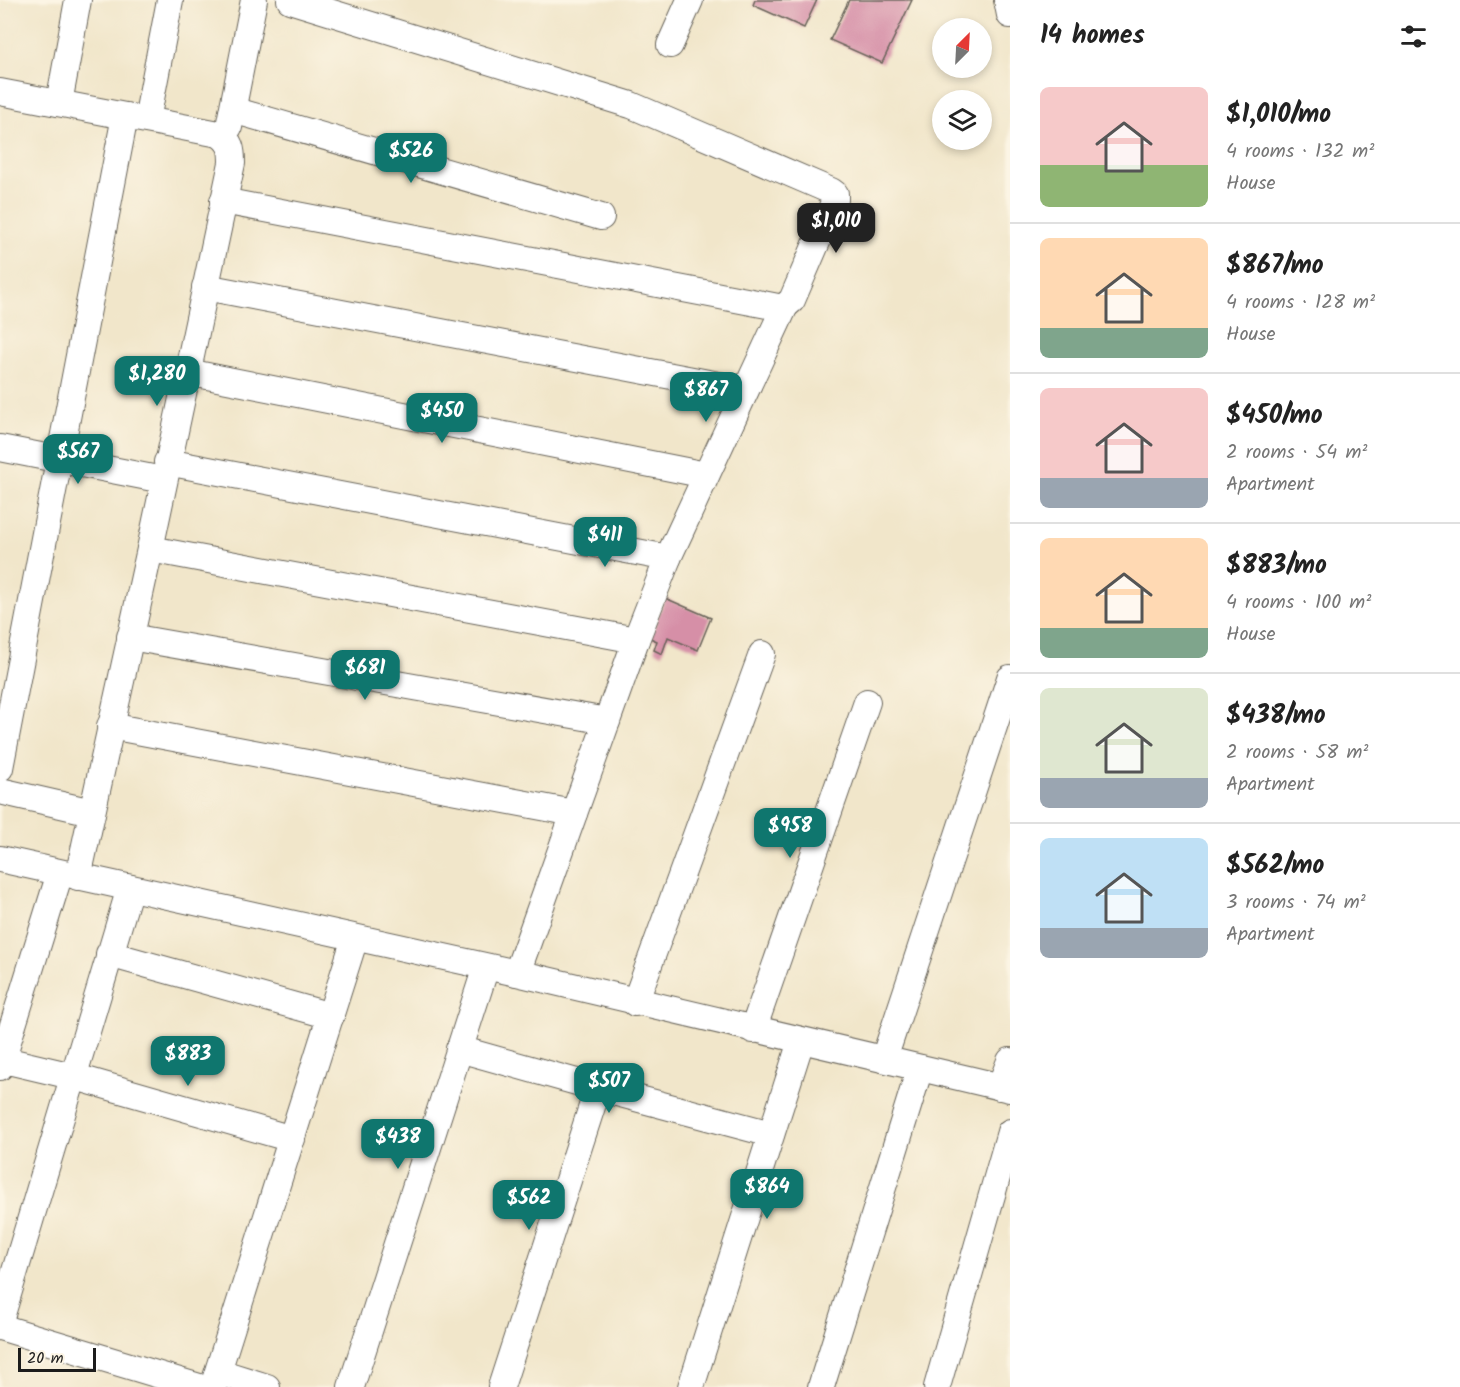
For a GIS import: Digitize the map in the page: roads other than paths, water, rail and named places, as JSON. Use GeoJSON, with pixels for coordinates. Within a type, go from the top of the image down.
{"type":"FeatureCollection","features":[{"type":"Feature","properties":{"kind":"street"},"geometry":{"type":"LineString","coordinates":[[59,103],[78,0]]}},
{"type":"Feature","properties":{"kind":"street"},"geometry":{"type":"LineString","coordinates":[[0,768],[59,460],[136,118],[170,0]]}},
{"type":"Feature","properties":{"kind":"street"},"geometry":{"type":"LineString","coordinates":[[227,139],[254,0]]}},
{"type":"Feature","properties":{"kind":"street"},"geometry":{"type":"LineString","coordinates":[[290,0],[631,105],[835,194],[835,200],[792,300],[785,306],[668,558],[636,640],[517,974]]}},
{"type":"Feature","properties":{"kind":"street"},"geometry":{"type":"LineString","coordinates":[[670,45],[690,0]]}},
{"type":"Feature","properties":{"kind":"street"},"geometry":{"type":"LineString","coordinates":[[1007,0],[1010,15]]}},
{"type":"Feature","properties":{"kind":"street"},"geometry":{"type":"LineString","coordinates":[[0,92],[219,134],[227,139],[232,148],[232,163],[224,201],[92,812],[1,1062],[72,1076],[292,1139]]}},
{"type":"Feature","properties":{"kind":"street"},"geometry":{"type":"LineString","coordinates":[[233,110],[602,217]]}},
{"type":"Feature","properties":{"kind":"street"},"geometry":{"type":"LineString","coordinates":[[224,201],[766,305],[785,306]]}},
{"type":"Feature","properties":{"kind":"street"},"geometry":{"type":"LineString","coordinates":[[205,287],[745,390]]}},
{"type":"Feature","properties":{"kind":"street"},"geometry":{"type":"LineString","coordinates":[[187,372],[706,475]]}},
{"type":"Feature","properties":{"kind":"street"},"geometry":{"type":"LineString","coordinates":[[0,448],[59,460],[165,471],[668,558]]}},
{"type":"Feature","properties":{"kind":"street"},"geometry":{"type":"LineString","coordinates":[[150,549],[636,640]]}},
{"type":"Feature","properties":{"kind":"street"},"geometry":{"type":"LineString","coordinates":[[129,637],[607,721]]}},
{"type":"Feature","properties":{"kind":"street"},"geometry":{"type":"LineString","coordinates":[[635,1002],[762,654]]}},
{"type":"Feature","properties":{"kind":"street"},"geometry":{"type":"LineString","coordinates":[[884,1059],[1010,678]]}},
{"type":"Feature","properties":{"kind":"street"},"geometry":{"type":"LineString","coordinates":[[753,1030],[867,702]]}},
{"type":"Feature","properties":{"kind":"street"},"geometry":{"type":"LineString","coordinates":[[110,726],[574,813]]}},
{"type":"Feature","properties":{"kind":"street"},"geometry":{"type":"LineString","coordinates":[[0,791],[92,812]]}},
{"type":"Feature","properties":{"kind":"street"},"geometry":{"type":"LineString","coordinates":[[0,860],[486,966],[1005,1088],[1010,1060]]}},
{"type":"Feature","properties":{"kind":"street"},"geometry":{"type":"LineString","coordinates":[[0,1321],[130,888]]}},
{"type":"Feature","properties":{"kind":"street"},"geometry":{"type":"LineString","coordinates":[[211,1382],[292,1139],[355,938]]}},
{"type":"Feature","properties":{"kind":"street"},"geometry":{"type":"LineString","coordinates":[[109,954],[331,1016]]}},
{"type":"Feature","properties":{"kind":"street"},"geometry":{"type":"LineString","coordinates":[[351,1387],[486,966]]}},
{"type":"Feature","properties":{"kind":"street"},"geometry":{"type":"LineString","coordinates":[[692,1387],[801,1041]]}},
{"type":"Feature","properties":{"kind":"street"},"geometry":{"type":"LineString","coordinates":[[459,1049],[771,1134]]}},
{"type":"Feature","properties":{"kind":"street"},"geometry":{"type":"LineString","coordinates":[[821,1387],[920,1068]]}},
{"type":"Feature","properties":{"kind":"street"},"geometry":{"type":"LineString","coordinates":[[501,1387],[598,1088]]}},
{"type":"Feature","properties":{"kind":"street"},"geometry":{"type":"LineString","coordinates":[[937,1387],[1010,1132]]}},
{"type":"Feature","properties":{"kind":"street"},"geometry":{"type":"LineString","coordinates":[[0,1327],[211,1382],[267,1387]]}}]}
